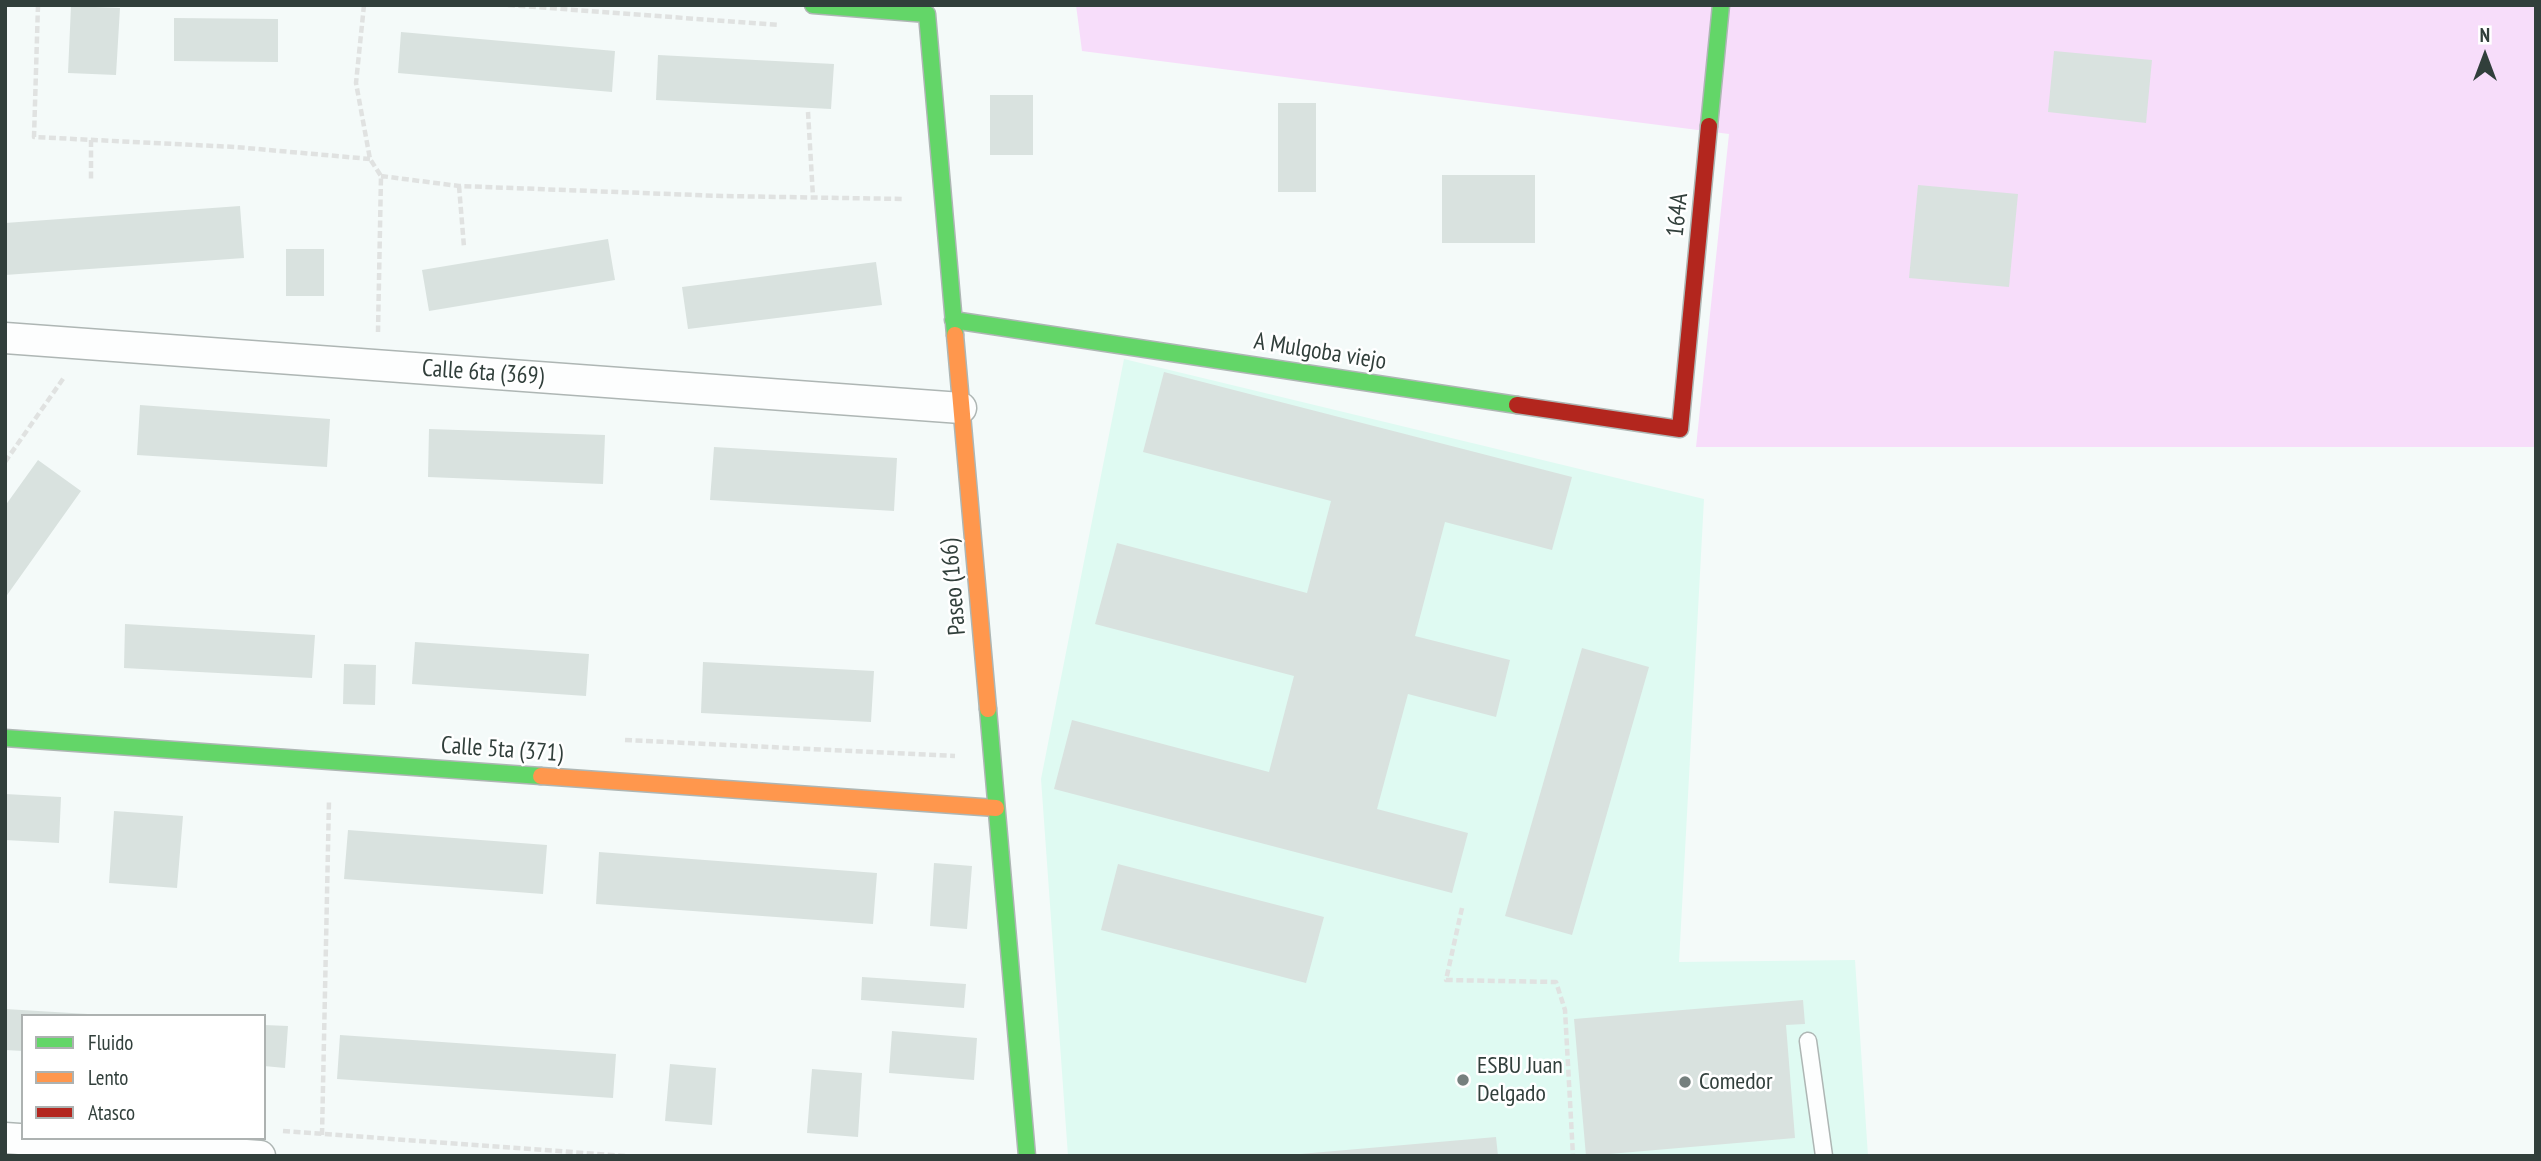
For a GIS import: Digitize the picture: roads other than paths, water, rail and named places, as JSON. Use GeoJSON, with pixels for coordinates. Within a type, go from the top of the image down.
{"type":"FeatureCollection","features":[{"type":"Feature","properties":{"kind":"street","name":"Paseo (166)"},"geometry":{"type":"LineString","coordinates":[[813,5],[927,14],[1027,1156]]}},
{"type":"Feature","properties":{"kind":"street","name":"164A"},"geometry":{"type":"LineString","coordinates":[[1680,429],[1721,5]]}},
{"type":"Feature","properties":{"kind":"street","name":"A Mulgoba viejo"},"geometry":{"type":"LineString","coordinates":[[953,320],[1680,429]]}},
{"type":"Feature","properties":{"kind":"street","name":"Calle 6ta (369)"},"geometry":{"type":"LineString","coordinates":[[5,338],[961,408]]}},
{"type":"Feature","properties":{"kind":"street","name":"Calle 5ta (371)"},"geometry":{"type":"LineString","coordinates":[[5,738],[996,808]]}},
{"type":"Feature","properties":{"kind":"street"},"geometry":{"type":"LineString","coordinates":[[33,1140],[260,1156]]}},
{"type":"Feature","properties":{"kind":"lane"},"geometry":{"type":"LineString","coordinates":[[1808,1041],[1825,1156]]}},
{"type":"Feature","properties":{"kind":"place","name":"ESBU Juan Delgado"},"geometry":{"type":"Point","coordinates":[1463,1080]}},
{"type":"Feature","properties":{"kind":"place","name":"Comedor"},"geometry":{"type":"Point","coordinates":[1685,1082]}}]}
